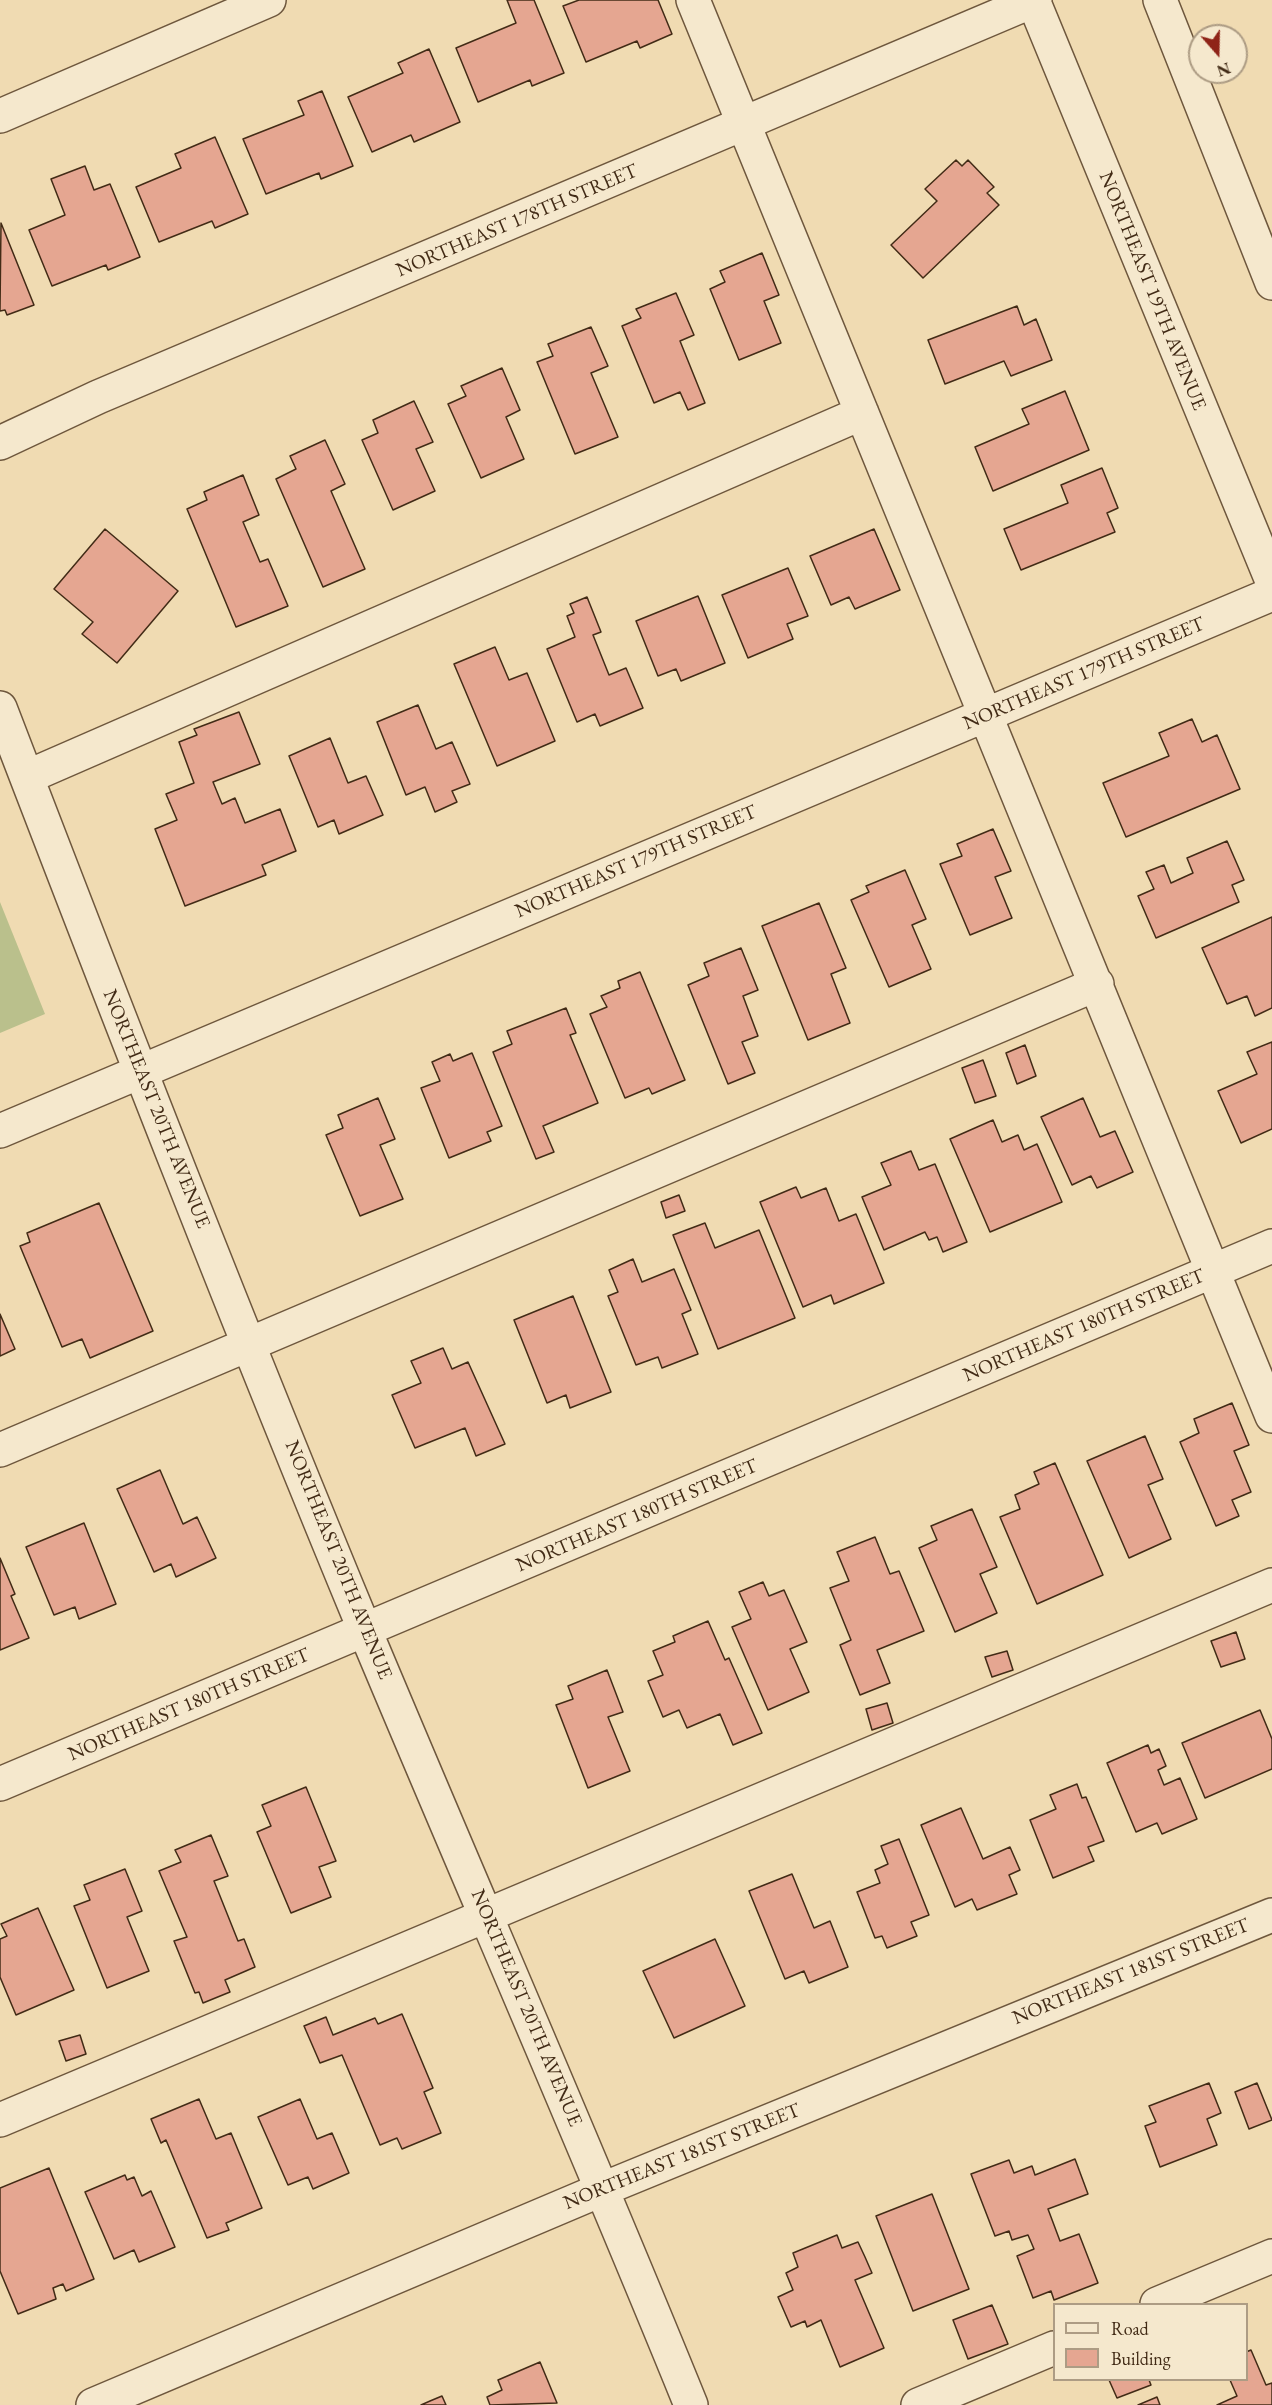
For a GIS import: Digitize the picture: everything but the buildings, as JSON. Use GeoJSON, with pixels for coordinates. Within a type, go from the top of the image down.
{"type":"FeatureCollection","features":[{"type":"Feature","properties":{"kind":"street"},"geometry":{"type":"LineString","coordinates":[[0,116],[268,0]]}},
{"type":"Feature","properties":{"kind":"street"},"geometry":{"type":"LineString","coordinates":[[693,0],[1272,1416]]}},
{"type":"Feature","properties":{"kind":"street","name":"NORTHEAST 178TH STREET"},"geometry":{"type":"LineString","coordinates":[[0,443],[98,397],[744,125],[1034,0]]}},
{"type":"Feature","properties":{"kind":"street","name":"NORTHEAST 19TH AVENUE"},"geometry":{"type":"LineString","coordinates":[[1034,0],[1272,581]]}},
{"type":"Feature","properties":{"kind":"street"},"geometry":{"type":"LineString","coordinates":[[1160,0],[1272,284]]}},
{"type":"Feature","properties":{"kind":"street"},"geometry":{"type":"LineString","coordinates":[[27,777],[862,413]]}},
{"type":"Feature","properties":{"kind":"street","name":"NORTHEAST 179TH STREET"},"geometry":{"type":"LineString","coordinates":[[0,1131],[1272,594]]}},
{"type":"Feature","properties":{"kind":"street","name":"NORTHEAST 20TH AVENUE"},"geometry":{"type":"LineString","coordinates":[[0,708],[140,1071],[366,1632],[603,2189],[691,2405]]}},
{"type":"Feature","properties":{"kind":"street"},"geometry":{"type":"LineString","coordinates":[[0,1450],[1097,984]]}},
{"type":"Feature","properties":{"kind":"street","name":"NORTHEAST 180TH STREET"},"geometry":{"type":"LineString","coordinates":[[0,1784],[366,1632],[1272,1246]]}},
{"type":"Feature","properties":{"kind":"street"},"geometry":{"type":"LineString","coordinates":[[0,2120],[1272,1585]]}},
{"type":"Feature","properties":{"kind":"street","name":"NORTHEAST 181ST STREET"},"geometry":{"type":"LineString","coordinates":[[93,2405],[603,2189],[1272,1915]]}},
{"type":"Feature","properties":{"kind":"street"},"geometry":{"type":"LineString","coordinates":[[1159,2303],[1272,2256]]}},
{"type":"Feature","properties":{"kind":"street"},"geometry":{"type":"LineString","coordinates":[[918,2405],[1053,2348]]}},
{"type":"Feature","properties":{"kind":"green space"},"geometry":{"type":"Polygon","coordinates":[[[0,902],[45,1014],[0,1033],[0,902]]]}}]}
